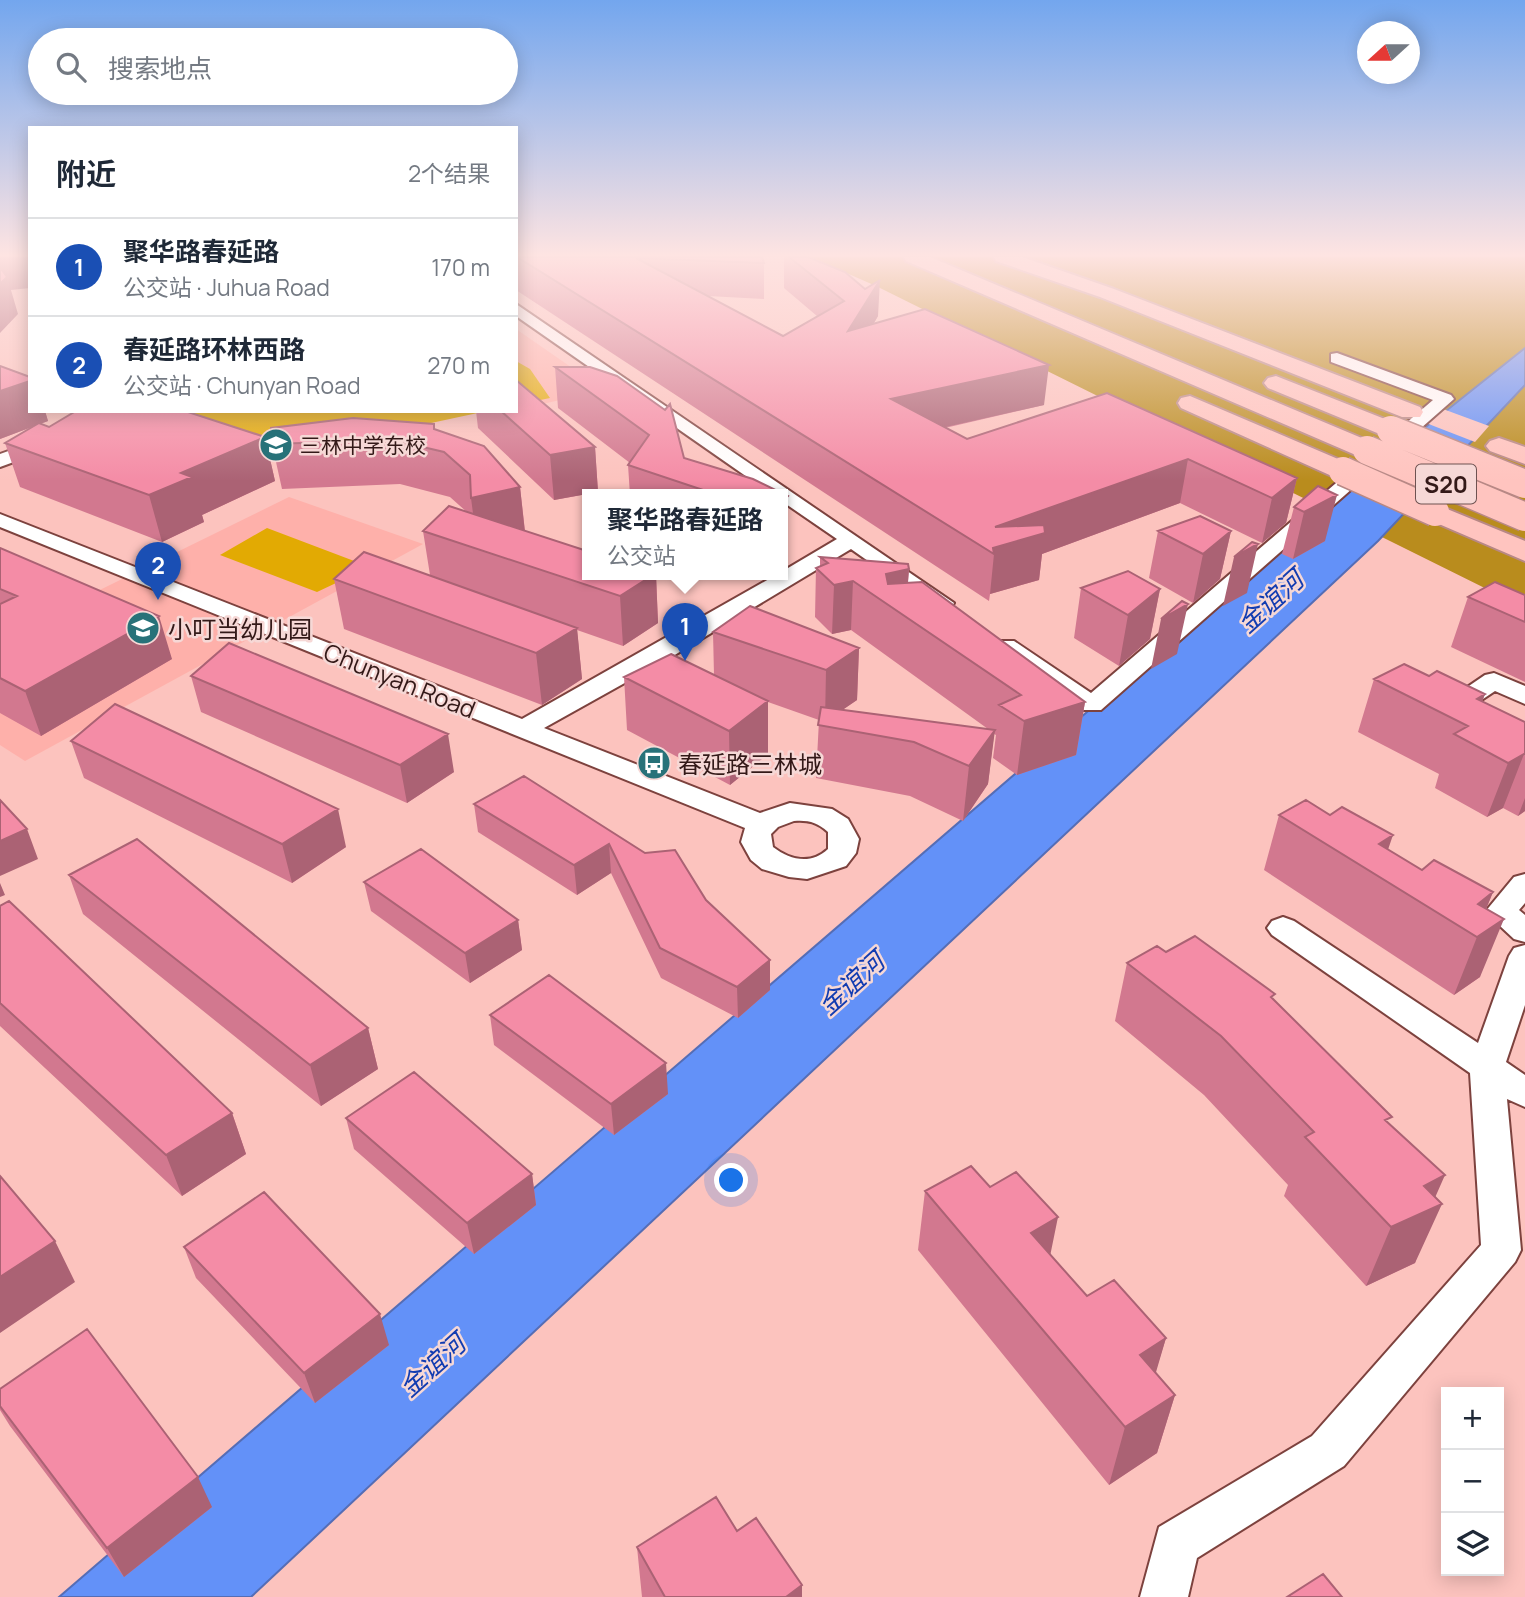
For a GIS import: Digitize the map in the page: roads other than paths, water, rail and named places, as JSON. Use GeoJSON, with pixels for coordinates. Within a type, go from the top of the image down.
{"type":"FeatureCollection","features":[{"type":"Feature","properties":{"kind":"highway"},"geometry":{"type":"LineString","coordinates":[[1045,332],[1078,351]]}},
{"type":"Feature","properties":{"kind":"highway","name":"S20"},"geometry":{"type":"LineString","coordinates":[[1087,332],[1525,517]]}},
{"type":"Feature","properties":{"kind":"highway","name":"S20"},"geometry":{"type":"LineString","coordinates":[[1156,332],[1525,484]]}},
{"type":"Feature","properties":{"kind":"highway"},"geometry":{"type":"LineString","coordinates":[[1205,332],[1449,427]]}},
{"type":"Feature","properties":{"kind":"highway"},"geometry":{"type":"LineString","coordinates":[[1165,392],[1525,552]]}},
{"type":"Feature","properties":{"kind":"highway"},"geometry":{"type":"LineString","coordinates":[[1474,436],[1525,456]]}},
{"type":"Feature","properties":{"kind":"street"},"geometry":{"type":"LineString","coordinates":[[549,332],[777,489]]}},
{"type":"Feature","properties":{"kind":"street"},"geometry":{"type":"LineString","coordinates":[[989,634],[1093,705],[1445,398],[1337,358]]}},
{"type":"Feature","properties":{"kind":"street"},"geometry":{"type":"LineString","coordinates":[[0,461],[68,435]]}},
{"type":"Feature","properties":{"kind":"street"},"geometry":{"type":"LineString","coordinates":[[788,497],[966,619]]}},
{"type":"Feature","properties":{"kind":"street","name":"Chunyan Road"},"geometry":{"type":"LineString","coordinates":[[0,520],[761,824]]}},
{"type":"Feature","properties":{"kind":"street"},"geometry":{"type":"LineString","coordinates":[[788,578],[851,540]]}},
{"type":"Feature","properties":{"kind":"street"},"geometry":{"type":"LineString","coordinates":[[523,729],[664,652],[784,580]]}},
{"type":"Feature","properties":{"kind":"street"},"geometry":{"type":"LineString","coordinates":[[1461,730],[1440,718],[1494,680],[1525,696]]}},
{"type":"Feature","properties":{"kind":"street"},"geometry":{"type":"LineString","coordinates":[[1525,884],[1500,912],[1525,931]]}},
{"type":"Feature","properties":{"kind":"street"},"geometry":{"type":"LineString","coordinates":[[1283,928],[1525,1093]]}},
{"type":"Feature","properties":{"kind":"street"},"geometry":{"type":"LineString","coordinates":[[1164,1597],[1176,1544],[1328,1451],[1501,1250],[1487,1067],[1525,956]]}},
{"type":"Feature","properties":{"kind":"water","name":"金谊河"},"geometry":{"type":"Polygon","coordinates":[[[1525,348],[1525,385],[1378,541],[251,1597],[59,1597],[1324,508],[1525,348]]]}},
{"type":"Feature","properties":{"kind":"place","name":"三林中学东校"},"geometry":{"type":"Point","coordinates":[276,445]}},
{"type":"Feature","properties":{"kind":"place","name":"春延路环林西路"},"geometry":{"type":"Point","coordinates":[158,600]}},
{"type":"Feature","properties":{"kind":"place","name":"小叮当幼儿园"},"geometry":{"type":"Point","coordinates":[143,628]}},
{"type":"Feature","properties":{"kind":"place","name":"聚华路春延路"},"geometry":{"type":"Point","coordinates":[685,661]}},
{"type":"Feature","properties":{"kind":"place","name":"春延路三林城"},"geometry":{"type":"Point","coordinates":[654,763]}}]}
